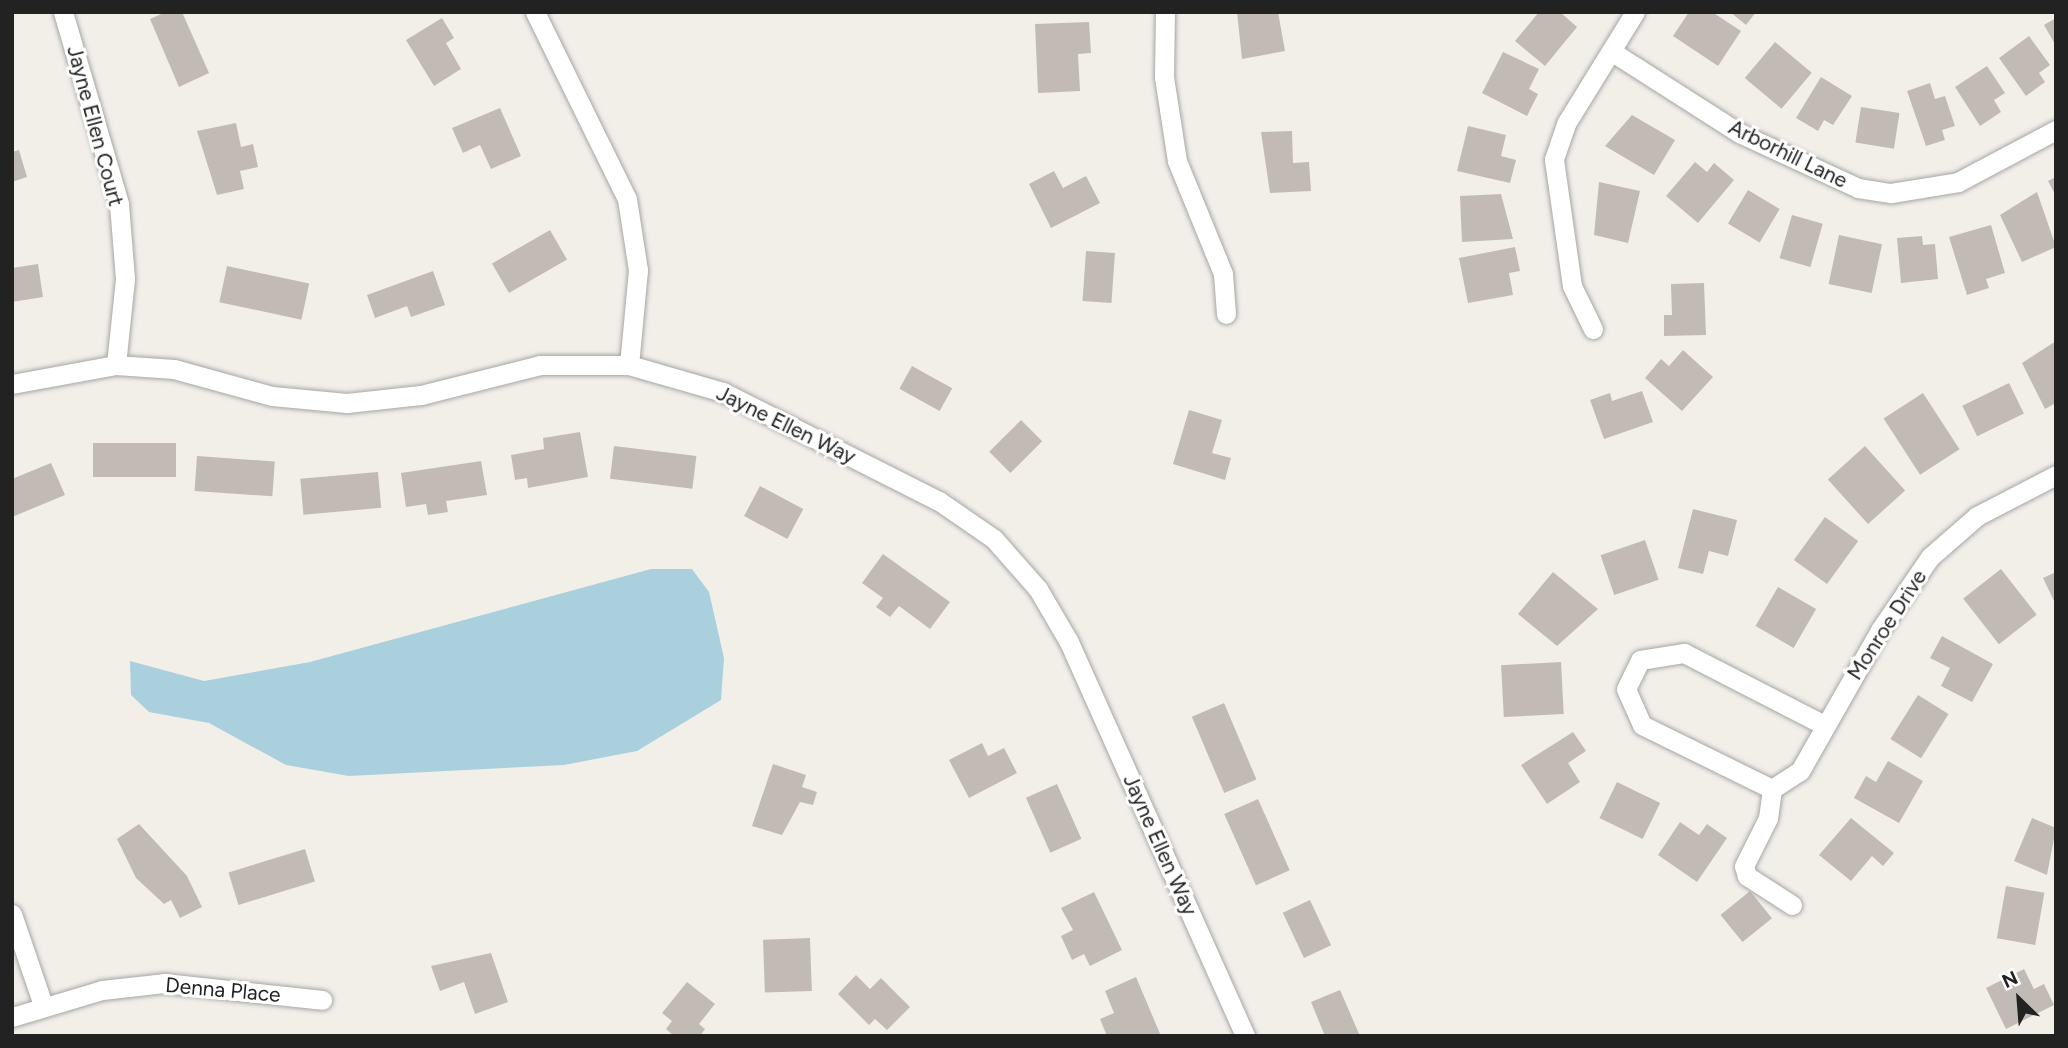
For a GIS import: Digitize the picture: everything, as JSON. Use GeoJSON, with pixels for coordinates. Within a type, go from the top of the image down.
{"type":"FeatureCollection","features":[{"type":"Feature","properties":{"kind":"street","name":"Jayne Ellen Court"},"geometry":{"type":"LineString","coordinates":[[63,12],[119,204],[125,279],[116,365]]}},
{"type":"Feature","properties":{"kind":"street"},"geometry":{"type":"LineString","coordinates":[[535,12],[627,199],[638,270],[629,365]]}},
{"type":"Feature","properties":{"kind":"street"},"geometry":{"type":"LineString","coordinates":[[1165,12],[1164,77],[1177,160],[1223,274],[1226,314]]}},
{"type":"Feature","properties":{"kind":"street"},"geometry":{"type":"LineString","coordinates":[[1593,329],[1572,286],[1554,159],[1567,122],[1635,12]]}},
{"type":"Feature","properties":{"kind":"street","name":"Arborhill Lane"},"geometry":{"type":"LineString","coordinates":[[1611,51],[1739,133],[1858,188],[1891,193],[1958,182],[2056,130]]}},
{"type":"Feature","properties":{"kind":"street","name":"Jayne Ellen Way"},"geometry":{"type":"LineString","coordinates":[[12,384],[116,365],[174,369],[272,396],[347,403],[421,396],[540,365],[629,365],[723,392],[939,501],[993,540],[1038,589],[1069,642],[1245,1036]]}},
{"type":"Feature","properties":{"kind":"street","name":"Monroe Drive"},"geometry":{"type":"LineString","coordinates":[[1772,789],[1800,771],[1930,557],[1976,516],[2056,474]]}},
{"type":"Feature","properties":{"kind":"street"},"geometry":{"type":"LineString","coordinates":[[1792,905],[1748,876],[1744,866],[1768,818],[1772,789],[1642,725],[1626,689],[1640,660],[1684,653],[1825,726]]}},
{"type":"Feature","properties":{"kind":"street"},"geometry":{"type":"LineString","coordinates":[[12,914],[43,1004]]}},
{"type":"Feature","properties":{"kind":"street","name":"Denna Place"},"geometry":{"type":"LineString","coordinates":[[12,1017],[43,1004],[164,984],[322,1000]]}},
{"type":"Feature","properties":{"kind":"water"},"geometry":{"type":"Polygon","coordinates":[[[651,569],[692,569],[709,592],[724,658],[721,700],[637,751],[564,765],[349,776],[286,765],[209,723],[149,712],[131,695],[130,661],[204,681],[310,662],[651,569]]]}},
{"type":"Feature","properties":{"kind":"building"},"geometry":{"type":"Polygon","coordinates":[[[166,12],[182,12],[209,73],[179,87],[150,19],[166,12]]]}},
{"type":"Feature","properties":{"kind":"building"},"geometry":{"type":"Polygon","coordinates":[[[1237,12],[1278,12],[1285,51],[1242,59],[1237,12]]]}},
{"type":"Feature","properties":{"kind":"building"},"geometry":{"type":"Polygon","coordinates":[[[1539,12],[1560,12],[1577,27],[1545,66],[1515,41],[1539,12]]]}},
{"type":"Feature","properties":{"kind":"building"},"geometry":{"type":"Polygon","coordinates":[[[1689,12],[1712,12],[1741,31],[1718,66],[1673,36],[1689,12]]]}},
{"type":"Feature","properties":{"kind":"building"},"geometry":{"type":"Polygon","coordinates":[[[1730,12],[1756,12],[1746,25],[1730,12]]]}},
{"type":"Feature","properties":{"kind":"building"},"geometry":{"type":"Polygon","coordinates":[[[442,18],[454,38],[446,43],[461,69],[434,86],[406,40],[442,18]]]}},
{"type":"Feature","properties":{"kind":"building"},"geometry":{"type":"Polygon","coordinates":[[[2056,18],[2056,46],[2044,25],[2056,18]]]}},
{"type":"Feature","properties":{"kind":"building"},"geometry":{"type":"Polygon","coordinates":[[[1089,22],[1091,53],[1078,54],[1080,91],[1038,93],[1035,24],[1089,22]]]}},
{"type":"Feature","properties":{"kind":"building"},"geometry":{"type":"Polygon","coordinates":[[[2029,36],[2050,65],[2039,73],[2045,82],[2026,96],[1999,58],[2029,36]]]}},
{"type":"Feature","properties":{"kind":"building"},"geometry":{"type":"Polygon","coordinates":[[[1775,42],[1812,73],[1782,109],[1745,78],[1775,42]]]}},
{"type":"Feature","properties":{"kind":"building"},"geometry":{"type":"Polygon","coordinates":[[[1503,52],[1539,69],[1529,89],[1538,94],[1527,116],[1482,93],[1503,52]]]}},
{"type":"Feature","properties":{"kind":"building"},"geometry":{"type":"Polygon","coordinates":[[[1987,66],[2005,93],[1994,100],[2001,112],[1980,126],[1955,87],[1987,66]]]}},
{"type":"Feature","properties":{"kind":"building"},"geometry":{"type":"Polygon","coordinates":[[[1821,77],[1852,96],[1833,125],[1824,120],[1818,131],[1796,118],[1821,77]]]}},
{"type":"Feature","properties":{"kind":"building"},"geometry":{"type":"Polygon","coordinates":[[[1930,83],[1935,99],[1945,96],[1955,126],[1942,130],[1945,140],[1926,146],[1907,91],[1930,83]]]}},
{"type":"Feature","properties":{"kind":"building"},"geometry":{"type":"Polygon","coordinates":[[[1861,107],[1900,113],[1894,149],[1855,143],[1861,107]]]}},
{"type":"Feature","properties":{"kind":"building"},"geometry":{"type":"Polygon","coordinates":[[[500,108],[521,156],[491,169],[480,145],[463,153],[452,128],[500,108]]]}},
{"type":"Feature","properties":{"kind":"building"},"geometry":{"type":"Polygon","coordinates":[[[1632,115],[1675,140],[1654,175],[1605,146],[1632,115]]]}},
{"type":"Feature","properties":{"kind":"building"},"geometry":{"type":"Polygon","coordinates":[[[236,123],[241,147],[253,144],[258,167],[240,171],[244,189],[217,195],[197,131],[236,123]]]}},
{"type":"Feature","properties":{"kind":"building"},"geometry":{"type":"Polygon","coordinates":[[[1468,126],[1506,135],[1501,156],[1516,160],[1510,183],[1457,171],[1468,126]]]}},
{"type":"Feature","properties":{"kind":"building"},"geometry":{"type":"Polygon","coordinates":[[[1292,131],[1293,163],[1309,162],[1311,191],[1270,193],[1261,132],[1292,131]]]}},
{"type":"Feature","properties":{"kind":"building"},"geometry":{"type":"Polygon","coordinates":[[[19,150],[27,177],[12,182],[12,152],[19,150]]]}},
{"type":"Feature","properties":{"kind":"building"},"geometry":{"type":"Polygon","coordinates":[[[1695,162],[1707,172],[1714,163],[1734,180],[1698,223],[1666,196],[1695,162]]]}},
{"type":"Feature","properties":{"kind":"building"},"geometry":{"type":"Polygon","coordinates":[[[1054,171],[1063,188],[1086,176],[1100,203],[1051,228],[1029,184],[1054,171]]]}},
{"type":"Feature","properties":{"kind":"building"},"geometry":{"type":"Polygon","coordinates":[[[2056,177],[2056,196],[2048,181],[2056,177]]]}},
{"type":"Feature","properties":{"kind":"building"},"geometry":{"type":"Polygon","coordinates":[[[1599,182],[1640,191],[1628,243],[1594,235],[1599,182]]]}},
{"type":"Feature","properties":{"kind":"building"},"geometry":{"type":"Polygon","coordinates":[[[1748,190],[1780,209],[1760,242],[1728,223],[1748,190]]]}},
{"type":"Feature","properties":{"kind":"building"},"geometry":{"type":"Polygon","coordinates":[[[2037,192],[2056,247],[2022,262],[2000,215],[2037,192]]]}},
{"type":"Feature","properties":{"kind":"building"},"geometry":{"type":"Polygon","coordinates":[[[1501,194],[1513,239],[1462,242],[1460,196],[1501,194]]]}},
{"type":"Feature","properties":{"kind":"building"},"geometry":{"type":"Polygon","coordinates":[[[1792,215],[1823,224],[1810,267],[1780,258],[1792,215]]]}},
{"type":"Feature","properties":{"kind":"building"},"geometry":{"type":"Polygon","coordinates":[[[1991,225],[2005,273],[1986,279],[1989,288],[1967,295],[1949,237],[1991,225]]]}},
{"type":"Feature","properties":{"kind":"building"},"geometry":{"type":"Polygon","coordinates":[[[550,230],[567,259],[509,293],[492,264],[550,230]]]}},
{"type":"Feature","properties":{"kind":"building"},"geometry":{"type":"Polygon","coordinates":[[[1839,235],[1882,244],[1872,293],[1829,284],[1839,235]]]}},
{"type":"Feature","properties":{"kind":"building"},"geometry":{"type":"Polygon","coordinates":[[[1922,236],[1923,245],[1935,244],[1938,279],[1901,283],[1897,238],[1922,236]]]}},
{"type":"Feature","properties":{"kind":"building"},"geometry":{"type":"Polygon","coordinates":[[[1515,247],[1520,271],[1509,273],[1513,295],[1468,303],[1459,258],[1515,247]]]}},
{"type":"Feature","properties":{"kind":"building"},"geometry":{"type":"Polygon","coordinates":[[[1086,251],[1115,253],[1111,303],[1083,301],[1086,251]]]}},
{"type":"Feature","properties":{"kind":"building"},"geometry":{"type":"Polygon","coordinates":[[[38,264],[43,297],[12,302],[12,268],[38,264]]]}},
{"type":"Feature","properties":{"kind":"building"},"geometry":{"type":"Polygon","coordinates":[[[227,266],[309,283],[301,320],[219,302],[227,266]]]}},
{"type":"Feature","properties":{"kind":"building"},"geometry":{"type":"Polygon","coordinates":[[[433,271],[445,305],[411,317],[407,306],[375,318],[367,295],[433,271]]]}},
{"type":"Feature","properties":{"kind":"building"},"geometry":{"type":"Polygon","coordinates":[[[1704,283],[1706,335],[1664,336],[1664,315],[1672,315],[1671,284],[1704,283]]]}},
{"type":"Feature","properties":{"kind":"building"},"geometry":{"type":"Polygon","coordinates":[[[2056,341],[2056,403],[2045,409],[2022,363],[2056,341]]]}},
{"type":"Feature","properties":{"kind":"building"},"geometry":{"type":"Polygon","coordinates":[[[1683,350],[1713,377],[1682,411],[1645,378],[1661,359],[1669,366],[1683,350]]]}},
{"type":"Feature","properties":{"kind":"building"},"geometry":{"type":"Polygon","coordinates":[[[912,366],[952,388],[940,411],[899,389],[912,366]]]}},
{"type":"Feature","properties":{"kind":"building"},"geometry":{"type":"Polygon","coordinates":[[[2009,383],[2024,414],[1977,436],[1962,406],[2009,383]]]}},
{"type":"Feature","properties":{"kind":"building"},"geometry":{"type":"Polygon","coordinates":[[[1642,391],[1653,422],[1604,439],[1590,400],[1610,393],[1612,401],[1642,391]]]}},
{"type":"Feature","properties":{"kind":"building"},"geometry":{"type":"Polygon","coordinates":[[[1923,393],[1959,449],[1920,475],[1884,419],[1923,393]]]}},
{"type":"Feature","properties":{"kind":"building"},"geometry":{"type":"Polygon","coordinates":[[[1189,410],[1222,420],[1212,453],[1231,458],[1225,480],[1173,464],[1189,410]]]}},
{"type":"Feature","properties":{"kind":"building"},"geometry":{"type":"Polygon","coordinates":[[[1021,420],[1042,441],[1010,473],[989,452],[1021,420]]]}},
{"type":"Feature","properties":{"kind":"building"},"geometry":{"type":"Polygon","coordinates":[[[580,432],[588,477],[528,488],[527,478],[515,480],[511,455],[544,449],[543,438],[580,432]]]}},
{"type":"Feature","properties":{"kind":"building"},"geometry":{"type":"Polygon","coordinates":[[[93,443],[176,443],[176,477],[93,477],[93,443]]]}},
{"type":"Feature","properties":{"kind":"building"},"geometry":{"type":"Polygon","coordinates":[[[614,446],[696,456],[692,489],[610,479],[614,446]]]}},
{"type":"Feature","properties":{"kind":"building"},"geometry":{"type":"Polygon","coordinates":[[[1865,446],[1905,491],[1868,524],[1828,479],[1865,446]]]}},
{"type":"Feature","properties":{"kind":"building"},"geometry":{"type":"Polygon","coordinates":[[[197,456],[275,461],[272,496],[195,491],[197,456]]]}},
{"type":"Feature","properties":{"kind":"building"},"geometry":{"type":"Polygon","coordinates":[[[481,461],[487,495],[446,501],[448,512],[428,515],[426,504],[406,507],[401,473],[481,461]]]}},
{"type":"Feature","properties":{"kind":"building"},"geometry":{"type":"Polygon","coordinates":[[[51,463],[65,495],[12,517],[12,479],[51,463]]]}},
{"type":"Feature","properties":{"kind":"building"},"geometry":{"type":"Polygon","coordinates":[[[378,472],[381,508],[303,515],[300,479],[378,472]]]}},
{"type":"Feature","properties":{"kind":"building"},"geometry":{"type":"Polygon","coordinates":[[[760,486],[803,509],[787,539],[744,516],[760,486]]]}},
{"type":"Feature","properties":{"kind":"building"},"geometry":{"type":"Polygon","coordinates":[[[1693,509],[1737,520],[1728,556],[1709,551],[1703,574],[1678,568],[1693,509]]]}},
{"type":"Feature","properties":{"kind":"building"},"geometry":{"type":"Polygon","coordinates":[[[1825,517],[1858,541],[1827,584],[1794,560],[1825,517]]]}},
{"type":"Feature","properties":{"kind":"building"},"geometry":{"type":"Polygon","coordinates":[[[1645,540],[1659,580],[1614,595],[1601,555],[1645,540]]]}},
{"type":"Feature","properties":{"kind":"building"},"geometry":{"type":"Polygon","coordinates":[[[883,554],[950,602],[930,629],[899,606],[890,617],[876,607],[883,598],[862,583],[883,554]]]}},
{"type":"Feature","properties":{"kind":"building"},"geometry":{"type":"Polygon","coordinates":[[[2001,569],[2037,615],[1999,644],[1963,599],[2001,569]]]}},
{"type":"Feature","properties":{"kind":"building"},"geometry":{"type":"Polygon","coordinates":[[[1553,572],[1598,609],[1557,646],[1518,614],[1553,572]]]}},
{"type":"Feature","properties":{"kind":"building"},"geometry":{"type":"Polygon","coordinates":[[[2056,572],[2056,605],[2043,578],[2056,572]]]}},
{"type":"Feature","properties":{"kind":"building"},"geometry":{"type":"Polygon","coordinates":[[[1778,587],[1816,609],[1794,648],[1756,626],[1778,587]]]}},
{"type":"Feature","properties":{"kind":"building"},"geometry":{"type":"Polygon","coordinates":[[[1942,636],[1993,664],[1972,702],[1941,686],[1950,668],[1930,658],[1942,636]]]}},
{"type":"Feature","properties":{"kind":"building"},"geometry":{"type":"Polygon","coordinates":[[[1561,662],[1564,714],[1504,717],[1501,665],[1561,662]]]}},
{"type":"Feature","properties":{"kind":"building"},"geometry":{"type":"Polygon","coordinates":[[[1918,695],[1949,714],[1921,758],[1890,739],[1918,695]]]}},
{"type":"Feature","properties":{"kind":"building"},"geometry":{"type":"Polygon","coordinates":[[[1224,703],[1256,779],[1224,793],[1192,717],[1224,703]]]}},
{"type":"Feature","properties":{"kind":"building"},"geometry":{"type":"Polygon","coordinates":[[[1573,732],[1586,751],[1568,763],[1580,782],[1547,804],[1521,765],[1573,732]]]}},
{"type":"Feature","properties":{"kind":"building"},"geometry":{"type":"Polygon","coordinates":[[[982,743],[988,756],[1004,748],[1017,773],[969,798],[949,760],[982,743]]]}},
{"type":"Feature","properties":{"kind":"building"},"geometry":{"type":"Polygon","coordinates":[[[1888,761],[1923,781],[1899,823],[1854,798],[1866,776],[1876,782],[1888,761]]]}},
{"type":"Feature","properties":{"kind":"building"},"geometry":{"type":"Polygon","coordinates":[[[773,764],[806,775],[802,787],[817,792],[813,805],[800,802],[782,835],[752,826],[773,764]]]}},
{"type":"Feature","properties":{"kind":"building"},"geometry":{"type":"Polygon","coordinates":[[[1617,782],[1660,803],[1643,839],[1599,818],[1617,782]]]}},
{"type":"Feature","properties":{"kind":"building"},"geometry":{"type":"Polygon","coordinates":[[[1057,784],[1081,839],[1050,853],[1026,798],[1057,784]]]}},
{"type":"Feature","properties":{"kind":"building"},"geometry":{"type":"Polygon","coordinates":[[[1258,799],[1290,870],[1256,885],[1224,814],[1258,799]]]}},
{"type":"Feature","properties":{"kind":"building"},"geometry":{"type":"Polygon","coordinates":[[[1851,818],[1894,853],[1883,866],[1872,856],[1851,881],[1819,855],[1851,818]]]}},
{"type":"Feature","properties":{"kind":"building"},"geometry":{"type":"Polygon","coordinates":[[[2032,818],[2056,828],[2047,875],[2014,861],[2032,818]]]}},
{"type":"Feature","properties":{"kind":"building"},"geometry":{"type":"Polygon","coordinates":[[[1680,822],[1699,835],[1707,824],[1727,838],[1697,882],[1658,855],[1680,822]]]}},
{"type":"Feature","properties":{"kind":"building"},"geometry":{"type":"Polygon","coordinates":[[[139,824],[187,876],[202,907],[180,918],[171,900],[164,904],[136,878],[117,839],[139,824]]]}},
{"type":"Feature","properties":{"kind":"building"},"geometry":{"type":"Polygon","coordinates":[[[305,849],[315,882],[238,905],[228,872],[305,849]]]}},
{"type":"Feature","properties":{"kind":"building"},"geometry":{"type":"Polygon","coordinates":[[[2006,886],[2044,893],[2035,945],[1997,938],[2006,886]]]}},
{"type":"Feature","properties":{"kind":"building"},"geometry":{"type":"Polygon","coordinates":[[[1750,891],[1772,918],[1742,942],[1720,915],[1750,891]]]}},
{"type":"Feature","properties":{"kind":"building"},"geometry":{"type":"Polygon","coordinates":[[[1094,892],[1122,950],[1090,966],[1084,954],[1072,960],[1061,936],[1073,930],[1061,908],[1094,892]]]}},
{"type":"Feature","properties":{"kind":"building"},"geometry":{"type":"Polygon","coordinates":[[[1310,900],[1331,945],[1304,958],[1283,913],[1310,900]]]}},
{"type":"Feature","properties":{"kind":"building"},"geometry":{"type":"Polygon","coordinates":[[[810,938],[812,991],[765,993],[763,940],[810,938]]]}},
{"type":"Feature","properties":{"kind":"building"},"geometry":{"type":"Polygon","coordinates":[[[491,953],[508,1002],[475,1014],[464,982],[440,991],[431,966],[491,953]]]}},
{"type":"Feature","properties":{"kind":"building"},"geometry":{"type":"Polygon","coordinates":[[[2024,969],[2034,989],[2044,984],[2054,1005],[2006,1029],[1986,988],[2024,969]]]}},
{"type":"Feature","properties":{"kind":"building"},"geometry":{"type":"Polygon","coordinates":[[[856,975],[870,989],[881,978],[910,1007],[887,1030],[875,1019],[869,1025],[838,994],[856,975]]]}},
{"type":"Feature","properties":{"kind":"building"},"geometry":{"type":"Polygon","coordinates":[[[1136,977],[1161,1036],[1107,1036],[1100,1019],[1114,1013],[1105,991],[1136,977]]]}},
{"type":"Feature","properties":{"kind":"building"},"geometry":{"type":"Polygon","coordinates":[[[687,982],[715,1004],[699,1024],[705,1029],[700,1036],[674,1036],[666,1029],[672,1021],[662,1013],[687,982]]]}},
{"type":"Feature","properties":{"kind":"building"},"geometry":{"type":"Polygon","coordinates":[[[1340,990],[1360,1036],[1325,1036],[1311,1002],[1340,990]]]}}]}
